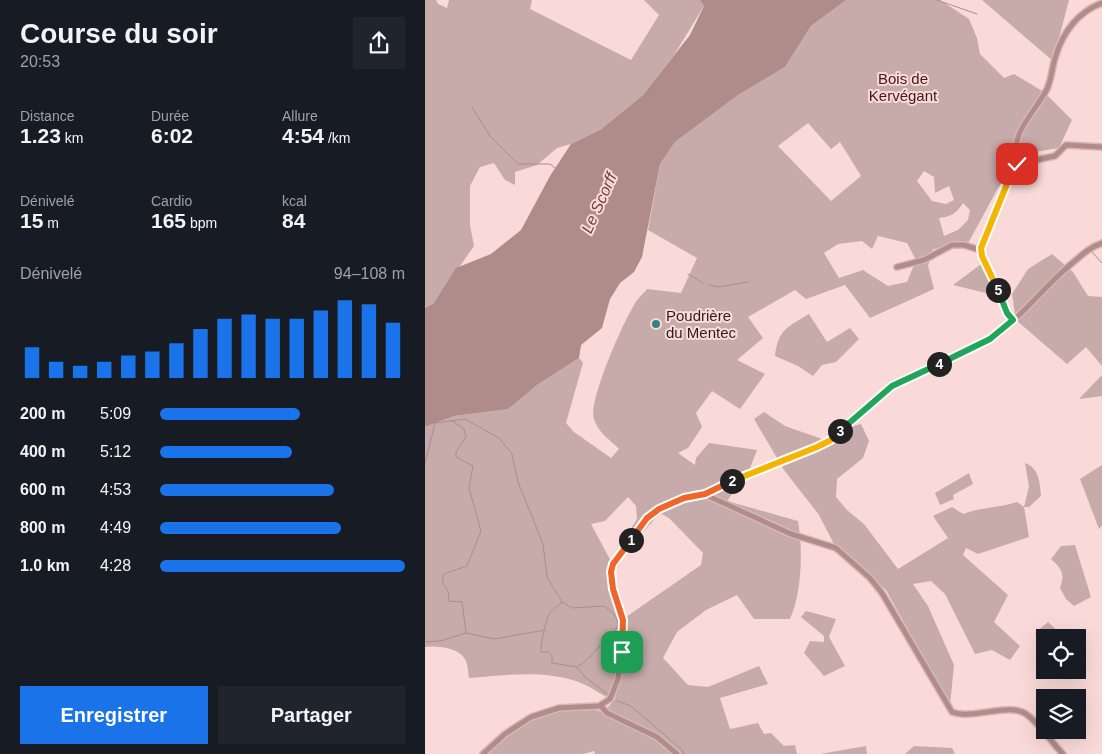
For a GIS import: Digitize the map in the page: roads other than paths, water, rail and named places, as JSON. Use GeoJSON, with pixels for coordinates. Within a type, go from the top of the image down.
{"type":"FeatureCollection","features":[{"type":"Feature","properties":{"kind":"street"},"geometry":{"type":"LineString","coordinates":[[1017,164],[1016,145],[1018,134],[1046,90],[1063,38],[1074,22],[1085,11],[1102,3]]}},
{"type":"Feature","properties":{"kind":"street"},"geometry":{"type":"LineString","coordinates":[[1013,320],[1007,313],[980,250],[1013,169],[1017,164],[1055,156],[1066,145],[1102,147]]}},
{"type":"Feature","properties":{"kind":"street"},"geometry":{"type":"LineString","coordinates":[[483,754],[505,734],[538,714],[559,708],[601,706],[613,695],[624,629],[611,580],[613,564],[647,518],[670,504],[705,494],[831,440],[892,386],[990,339],[1013,320],[1060,272],[1085,251],[1102,243]]}},
{"type":"Feature","properties":{"kind":"street"},"geometry":{"type":"LineString","coordinates":[[897,267],[924,260],[952,245],[964,244],[980,250]]}},
{"type":"Feature","properties":{"kind":"street"},"geometry":{"type":"LineString","coordinates":[[705,494],[791,534],[839,550],[870,578],[882,593],[952,712],[961,714],[1012,710],[1025,713],[1063,754]]}},
{"type":"Feature","properties":{"kind":"street"},"geometry":{"type":"LineString","coordinates":[[601,706],[607,713],[657,737],[677,754]]}},
{"type":"Feature","properties":{"kind":"water","name":"Le Scorff"},"geometry":{"type":"Polygon","coordinates":[[[700,0],[846,0],[811,26],[785,67],[738,95],[675,142],[660,164],[642,257],[634,272],[620,283],[610,299],[602,328],[581,345],[579,358],[537,385],[508,409],[454,416],[425,427],[425,308],[434,303],[456,268],[491,254],[521,230],[550,176],[571,144],[600,130],[643,95],[690,35],[704,6],[700,0]]]}},
{"type":"Feature","properties":{"kind":"waterway"},"geometry":{"type":"LineString","coordinates":[[937,0],[977,14]]}},
{"type":"Feature","properties":{"kind":"waterway"},"geometry":{"type":"LineString","coordinates":[[472,107],[490,136],[518,164],[550,164],[555,168]]}},
{"type":"Feature","properties":{"kind":"waterway"},"geometry":{"type":"LineString","coordinates":[[1092,252],[1102,263]]}},
{"type":"Feature","properties":{"kind":"waterway"},"geometry":{"type":"LineString","coordinates":[[688,274],[703,283]]}},
{"type":"Feature","properties":{"kind":"waterway"},"geometry":{"type":"LineString","coordinates":[[709,285],[718,287],[748,282]]}},
{"type":"Feature","properties":{"kind":"waterway"},"geometry":{"type":"LineString","coordinates":[[435,423],[465,419],[499,438],[512,454],[518,482],[543,544],[547,577],[562,602],[548,616],[541,644],[541,652],[549,652],[552,655],[552,663],[577,667],[585,677],[607,694]]}},
{"type":"Feature","properties":{"kind":"waterway"},"geometry":{"type":"LineString","coordinates":[[451,420],[464,429],[466,437],[456,452],[456,457],[473,466],[469,488],[481,531],[467,566],[444,574],[443,577],[443,584],[449,593],[448,601],[462,602],[466,633]]}},
{"type":"Feature","properties":{"kind":"waterway"},"geometry":{"type":"LineString","coordinates":[[425,463],[435,423]]}},
{"type":"Feature","properties":{"kind":"waterway"},"geometry":{"type":"LineString","coordinates":[[562,602],[572,608],[604,606],[612,612],[618,624],[613,633],[578,666]]}},
{"type":"Feature","properties":{"kind":"waterway"},"geometry":{"type":"LineString","coordinates":[[425,642],[440,641],[466,633],[494,639],[545,630]]}},
{"type":"Feature","properties":{"kind":"waterway"},"geometry":{"type":"LineString","coordinates":[[617,701],[631,706],[682,750],[684,754]]}},
{"type":"Feature","properties":{"kind":"place","name":"Poudrière du Mentec"},"geometry":{"type":"Point","coordinates":[656,324]}},
{"type":"Feature","properties":{"kind":"park label","name":"Bois de Kervégant"},"geometry":{"type":"Point","coordinates":[903,86]}}]}
